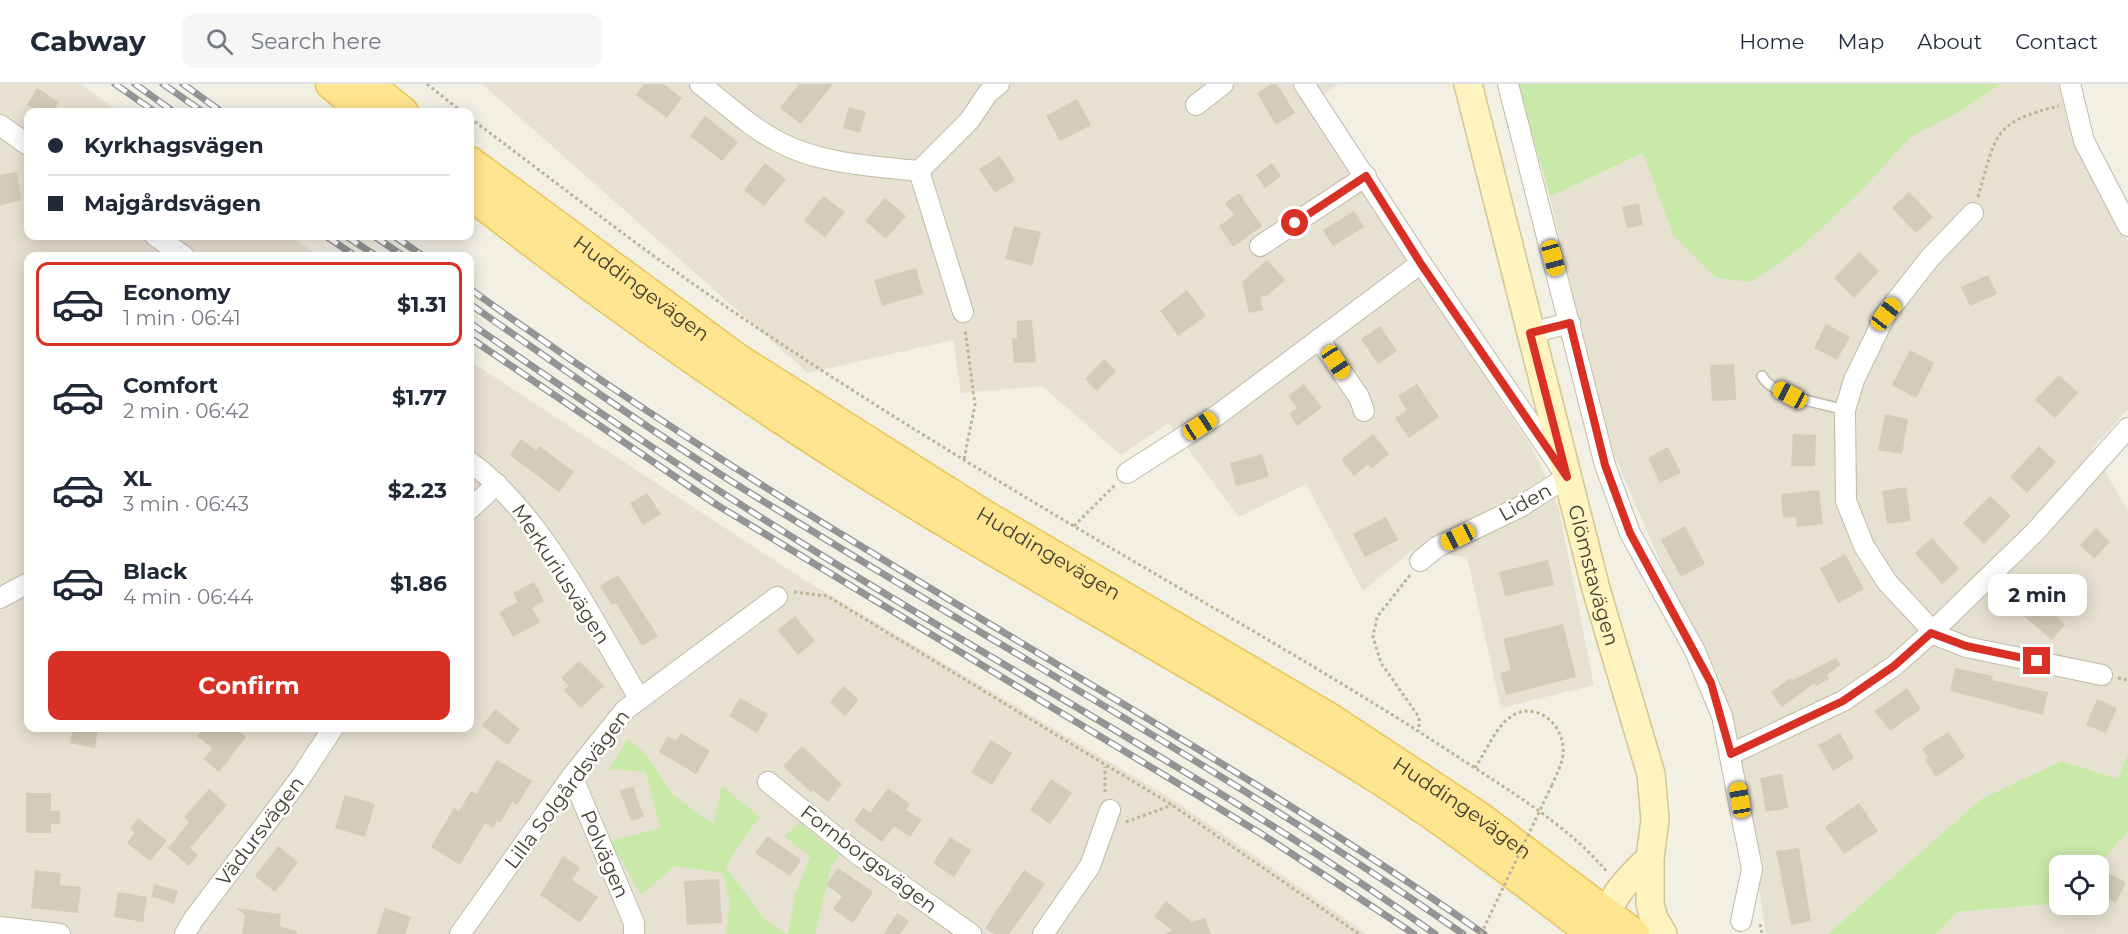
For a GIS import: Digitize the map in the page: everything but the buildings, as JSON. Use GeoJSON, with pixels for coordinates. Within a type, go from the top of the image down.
{"type":"FeatureCollection","features":[{"type":"Feature","properties":{"kind":"main road"},"geometry":{"type":"LineString","coordinates":[[331,84],[360,108]]}},
{"type":"Feature","properties":{"kind":"main road"},"geometry":{"type":"LineString","coordinates":[[367,84],[398,108]]}},
{"type":"Feature","properties":{"kind":"main road","name":"Glömstavägen"},"geometry":{"type":"LineString","coordinates":[[1468,84],[1596,589],[1651,774],[1655,820],[1650,858],[1650,904],[1654,919],[1663,934]]}},
{"type":"Feature","properties":{"kind":"main road","name":"Huddingevägen"},"geometry":{"type":"LineString","coordinates":[[474,165],[739,360],[982,514],[1329,718],[1479,817],[1602,927]]}},
{"type":"Feature","properties":{"kind":"main road","name":"Huddingevägen"},"geometry":{"type":"LineString","coordinates":[[474,198],[546,254],[729,383],[929,512],[1364,769],[1488,854],[1602,927],[1634,934]]}},
{"type":"Feature","properties":{"kind":"main road"},"geometry":{"type":"LineString","coordinates":[[1602,927],[1624,885],[1650,858]]}},
{"type":"Feature","properties":{"kind":"street"},"geometry":{"type":"LineString","coordinates":[[700,84],[758,129],[794,149],[850,163],[919,171]]}},
{"type":"Feature","properties":{"kind":"street"},"geometry":{"type":"LineString","coordinates":[[1196,105],[1223,84]]}},
{"type":"Feature","properties":{"kind":"street"},"geometry":{"type":"LineString","coordinates":[[1304,84],[1366,176],[1421,264],[1567,477]]}},
{"type":"Feature","properties":{"kind":"street"},"geometry":{"type":"LineString","coordinates":[[1508,84],[1605,465],[1630,533],[1711,683],[1731,754],[1752,869],[1741,921]]}},
{"type":"Feature","properties":{"kind":"street"},"geometry":{"type":"LineString","coordinates":[[919,171],[969,121],[990,87]]}},
{"type":"Feature","properties":{"kind":"street"},"geometry":{"type":"LineString","coordinates":[[2072,93],[2084,141],[2128,226]]}},
{"type":"Feature","properties":{"kind":"street"},"geometry":{"type":"LineString","coordinates":[[0,125],[24,142]]}},
{"type":"Feature","properties":{"kind":"street"},"geometry":{"type":"LineString","coordinates":[[919,171],[963,312]]}},
{"type":"Feature","properties":{"kind":"street"},"geometry":{"type":"LineString","coordinates":[[1260,246],[1366,176]]}},
{"type":"Feature","properties":{"kind":"street"},"geometry":{"type":"LineString","coordinates":[[1973,213],[1929,259],[1886,314],[1854,380],[1845,410],[1846,501],[1864,546],[1887,582],[1928,625],[1931,633],[1966,646],[2102,675]]}},
{"type":"Feature","properties":{"kind":"street"},"geometry":{"type":"LineString","coordinates":[[161,240],[178,252]]}},
{"type":"Feature","properties":{"kind":"street"},"geometry":{"type":"LineString","coordinates":[[1127,473],[1219,414],[1421,264]]}},
{"type":"Feature","properties":{"kind":"street"},"geometry":{"type":"LineString","coordinates":[[1530,333],[1570,323]]}},
{"type":"Feature","properties":{"kind":"street"},"geometry":{"type":"LineString","coordinates":[[1319,339],[1359,397],[1364,411]]}},
{"type":"Feature","properties":{"kind":"street"},"geometry":{"type":"LineString","coordinates":[[1731,754],[1843,701],[1894,666],[2035,532],[2128,428]]}},
{"type":"Feature","properties":{"kind":"street","name":"Merkuriusvägen"},"geometry":{"type":"LineString","coordinates":[[474,465],[519,506],[540,535],[639,698]]}},
{"type":"Feature","properties":{"kind":"street","name":"Liden"},"geometry":{"type":"LineString","coordinates":[[1420,561],[1437,547],[1520,507],[1567,477]]}},
{"type":"Feature","properties":{"kind":"street"},"geometry":{"type":"LineString","coordinates":[[474,505],[497,484]]}},
{"type":"Feature","properties":{"kind":"street"},"geometry":{"type":"LineString","coordinates":[[1,597],[24,586]]}},
{"type":"Feature","properties":{"kind":"street","name":"Lilla Solgårdsvägen"},"geometry":{"type":"LineString","coordinates":[[460,934],[572,776],[625,710],[777,597]]}},
{"type":"Feature","properties":{"kind":"street","name":"Vädursvägen"},"geometry":{"type":"LineString","coordinates":[[185,934],[193,920],[301,777],[330,732]]}},
{"type":"Feature","properties":{"kind":"street","name":"Polvägen"},"geometry":{"type":"LineString","coordinates":[[572,776],[634,923],[634,934]]}},
{"type":"Feature","properties":{"kind":"street","name":"Fornborgsvägen"},"geometry":{"type":"LineString","coordinates":[[768,782],[856,853],[972,934]]}},
{"type":"Feature","properties":{"kind":"street"},"geometry":{"type":"LineString","coordinates":[[1042,934],[1090,866],[1110,810]]}},
{"type":"Feature","properties":{"kind":"street"},"geometry":{"type":"LineString","coordinates":[[0,927],[60,934]]}},
{"type":"Feature","properties":{"kind":"lane"},"geometry":{"type":"LineString","coordinates":[[1762,376],[1765,382],[1790,395],[1845,410]]}},
{"type":"Feature","properties":{"kind":"path"},"geometry":{"type":"LineString","coordinates":[[427,84],[457,108]]}},
{"type":"Feature","properties":{"kind":"path"},"geometry":{"type":"LineString","coordinates":[[1973,213],[1990,150],[2005,127],[2027,113],[2072,93]]}},
{"type":"Feature","properties":{"kind":"path"},"geometry":{"type":"LineString","coordinates":[[474,121],[652,254],[806,360],[1074,526],[1271,640],[1419,731],[1564,831],[1594,856],[1607,872]]}},
{"type":"Feature","properties":{"kind":"path"},"geometry":{"type":"LineString","coordinates":[[963,312],[975,405],[964,459]]}},
{"type":"Feature","properties":{"kind":"path"},"geometry":{"type":"LineString","coordinates":[[1074,526],[1127,473]]}},
{"type":"Feature","properties":{"kind":"path"},"geometry":{"type":"LineString","coordinates":[[1419,731],[1419,717],[1375,650],[1373,627],[1377,617],[1420,561]]}},
{"type":"Feature","properties":{"kind":"path"},"geometry":{"type":"LineString","coordinates":[[777,597],[796,592],[827,596],[1172,806],[1359,934]]}},
{"type":"Feature","properties":{"kind":"path"},"geometry":{"type":"LineString","coordinates":[[1475,768],[1508,719],[1525,711],[1535,711],[1553,721],[1562,741],[1561,763],[1552,785],[1480,934]]}},
{"type":"Feature","properties":{"kind":"path"},"geometry":{"type":"LineString","coordinates":[[1105,767],[1105,806],[1110,810]]}},
{"type":"Feature","properties":{"kind":"path"},"geometry":{"type":"LineString","coordinates":[[1102,832],[1172,806]]}},
{"type":"Feature","properties":{"kind":"shaded area"},"geometry":{"type":"Polygon","coordinates":[[[0,84],[81,84],[114,108],[24,108],[24,240],[296,240],[313,252],[24,252],[24,732],[474,732],[474,364],[803,579],[1175,801],[1367,934],[0,934],[0,84]]]}},
{"type":"Feature","properties":{"kind":"shaded area"},"geometry":{"type":"Polygon","coordinates":[[[482,84],[1338,84],[1310,107],[1536,455],[1558,505],[1594,685],[1501,708],[1467,557],[1412,550],[1363,591],[1306,484],[1239,517],[1169,423],[1121,455],[1042,386],[961,393],[953,340],[808,373],[482,84]]]}},
{"type":"Feature","properties":{"kind":"shaded area"},"geometry":{"type":"Polygon","coordinates":[[[1752,84],[2060,84],[2075,144],[2128,243],[2128,409],[2092,449],[2128,511],[2128,753],[2118,779],[2060,761],[1981,799],[1828,934],[1766,934],[1740,764],[1720,678],[1671,587],[1606,436],[1550,197],[1722,117],[1752,84]]]}},
{"type":"Feature","properties":{"kind":"shaded area"},"geometry":{"type":"Polygon","coordinates":[[[2128,832],[2128,934],[1936,934],[1957,912],[2049,904],[2049,915],[2109,915],[2109,855],[2107,855],[2128,832]]]}},
{"type":"Feature","properties":{"kind":"green space"},"geometry":{"type":"Polygon","coordinates":[[[1518,84],[2001,84],[1959,112],[1910,137],[1863,189],[1800,248],[1751,282],[1716,278],[1673,235],[1643,153],[1550,197],[1518,84]]]}},
{"type":"Feature","properties":{"kind":"green space"},"geometry":{"type":"Polygon","coordinates":[[[628,739],[646,754],[673,795],[714,824],[722,786],[760,817],[739,844],[726,867],[765,920],[787,934],[726,934],[730,905],[723,873],[675,866],[641,895],[610,841],[660,828],[646,772],[609,769],[628,739]]]}},
{"type":"Feature","properties":{"kind":"green space"},"geometry":{"type":"Polygon","coordinates":[[[2128,753],[2128,832],[2107,855],[2049,855],[2049,904],[1957,912],[1936,934],[1828,934],[1981,799],[2061,761],[2118,779],[2128,753]]]}},
{"type":"Feature","properties":{"kind":"green space"},"geometry":{"type":"Polygon","coordinates":[[[800,823],[840,856],[831,866],[815,934],[788,934],[795,896],[810,856],[784,836],[800,823]]]}},
{"type":"Feature","properties":{"kind":"railway"},"geometry":{"type":"LineString","coordinates":[[115,84],[149,108]]}},
{"type":"Feature","properties":{"kind":"railway"},"geometry":{"type":"LineString","coordinates":[[135,84],[168,108]]}},
{"type":"Feature","properties":{"kind":"railway"},"geometry":{"type":"LineString","coordinates":[[163,84],[197,108]]}},
{"type":"Feature","properties":{"kind":"railway"},"geometry":{"type":"LineString","coordinates":[[183,84],[216,108]]}},
{"type":"Feature","properties":{"kind":"railway"},"geometry":{"type":"LineString","coordinates":[[332,240],[349,252]]}},
{"type":"Feature","properties":{"kind":"railway"},"geometry":{"type":"LineString","coordinates":[[352,240],[370,252]]}},
{"type":"Feature","properties":{"kind":"railway"},"geometry":{"type":"LineString","coordinates":[[380,240],[397,252]]}},
{"type":"Feature","properties":{"kind":"railway"},"geometry":{"type":"LineString","coordinates":[[400,240],[417,252]]}},
{"type":"Feature","properties":{"kind":"railway"},"geometry":{"type":"LineString","coordinates":[[474,292],[619,392],[822,523],[1258,786],[1410,883],[1484,934]]}},
{"type":"Feature","properties":{"kind":"railway"},"geometry":{"type":"LineString","coordinates":[[474,307],[734,483],[1193,759],[1374,874],[1463,934]]}},
{"type":"Feature","properties":{"kind":"railway"},"geometry":{"type":"LineString","coordinates":[[474,326],[711,486],[859,578],[1223,795],[1295,840],[1435,934]]}},
{"type":"Feature","properties":{"kind":"railway"},"geometry":{"type":"LineString","coordinates":[[474,341],[717,505],[1260,833],[1414,934]]}},
{"type":"Feature","properties":{"kind":"route"},"geometry":{"type":"LineString","coordinates":[[1295,223],[1366,176],[1421,264],[1567,477],[1530,333],[1570,323],[1605,465],[1630,533],[1711,683],[1731,754],[1843,701],[1894,666],[1931,633],[1966,646],[2037,661]]}}]}
